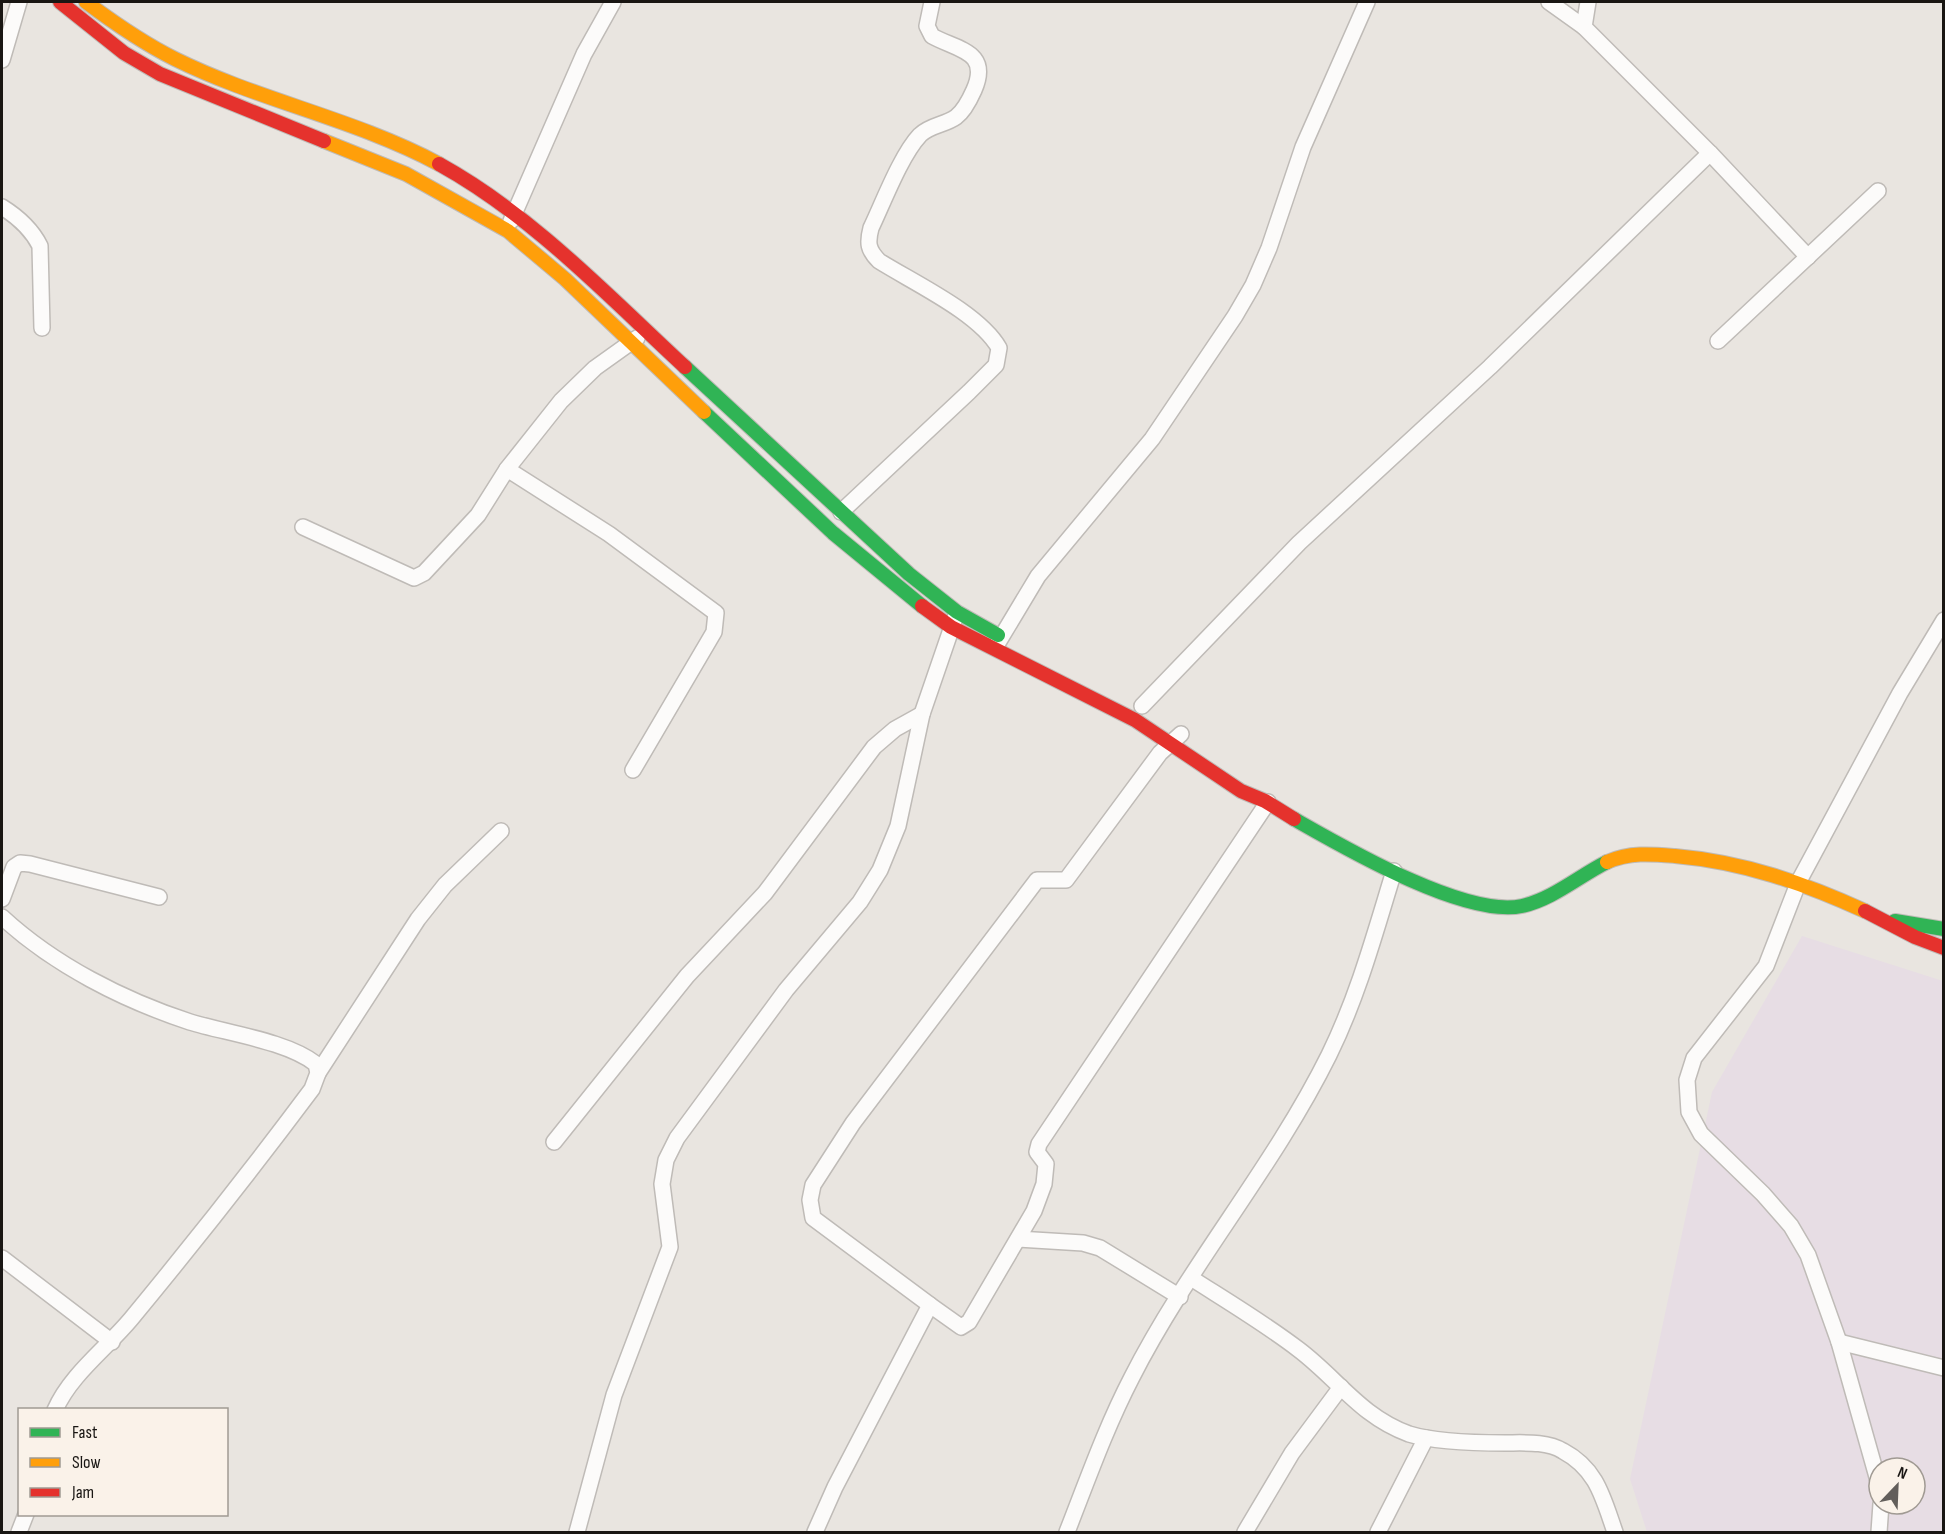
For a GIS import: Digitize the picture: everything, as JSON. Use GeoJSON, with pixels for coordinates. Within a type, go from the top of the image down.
{"type":"FeatureCollection","features":[{"type":"Feature","properties":{"kind":"street"},"geometry":{"type":"LineString","coordinates":[[2,60],[19,2]]}},
{"type":"Feature","properties":{"kind":"street"},"geometry":{"type":"LineString","coordinates":[[60,2],[124,52],[160,74],[406,174],[506,230],[566,279],[630,343],[833,533],[919,604],[951,627],[1051,661]]}},
{"type":"Feature","properties":{"kind":"street"},"geometry":{"type":"LineString","coordinates":[[86,2],[154,48],[203,71],[414,151],[516,212],[550,238],[842,512],[957,612],[997,642],[1136,720],[1231,767]]}},
{"type":"Feature","properties":{"kind":"street"},"geometry":{"type":"LineString","coordinates":[[506,230],[516,212],[584,54],[613,2]]}},
{"type":"Feature","properties":{"kind":"street"},"geometry":{"type":"LineString","coordinates":[[842,512],[976,386],[996,364],[999,348],[991,334],[972,318],[879,261],[871,253],[867,242],[871,228],[910,148],[928,128],[957,116],[966,105],[978,77],[978,64],[970,53],[932,36],[927,26],[932,2]]}},
{"type":"Feature","properties":{"kind":"street"},"geometry":{"type":"LineString","coordinates":[[997,642],[1038,576],[1152,439],[1235,316],[1253,285],[1269,248],[1303,147],[1367,2]]}},
{"type":"Feature","properties":{"kind":"street"},"geometry":{"type":"LineString","coordinates":[[1549,2],[1584,27],[1710,153],[1808,257]]}},
{"type":"Feature","properties":{"kind":"street"},"geometry":{"type":"LineString","coordinates":[[1584,27],[1588,2]]}},
{"type":"Feature","properties":{"kind":"street"},"geometry":{"type":"LineString","coordinates":[[386,166],[394,143]]}},
{"type":"Feature","properties":{"kind":"street"},"geometry":{"type":"LineString","coordinates":[[1710,153],[1490,367],[1299,543],[1137,704],[1162,720],[1176,739],[1241,791],[1263,799],[1299,822],[1395,871],[1490,907],[1518,908],[1549,895],[1590,869],[1623,855],[1660,855],[1721,861],[1798,881],[1885,920],[1910,936],[1944,948]]}},
{"type":"Feature","properties":{"kind":"street"},"geometry":{"type":"LineString","coordinates":[[1718,341],[1878,191]]}},
{"type":"Feature","properties":{"kind":"street"},"geometry":{"type":"LineString","coordinates":[[2,207],[18,217],[34,234],[40,246],[42,328]]}},
{"type":"Feature","properties":{"kind":"street"},"geometry":{"type":"LineString","coordinates":[[303,527],[414,578],[428,569],[478,515],[507,469],[574,387],[594,368],[648,331]]}},
{"type":"Feature","properties":{"kind":"street"},"geometry":{"type":"LineString","coordinates":[[507,469],[609,534],[716,613],[714,632],[633,770]]}},
{"type":"Feature","properties":{"kind":"street"},"geometry":{"type":"LineString","coordinates":[[577,1533],[614,1395],[670,1247],[662,1184],[666,1160],[677,1138],[786,990],[860,903],[880,870],[898,826],[922,714],[957,612]]}},
{"type":"Feature","properties":{"kind":"street"},"geometry":{"type":"LineString","coordinates":[[1871,1456],[1839,1342],[1808,1255],[1791,1226],[1763,1194],[1701,1134],[1689,1112],[1687,1080],[1694,1058],[1766,966],[1798,881],[1900,693],[1944,620]]}},
{"type":"Feature","properties":{"kind":"street"},"geometry":{"type":"LineString","coordinates":[[554,1142],[687,976],[765,893],[874,747],[896,729],[922,714]]}},
{"type":"Feature","properties":{"kind":"street"},"geometry":{"type":"LineString","coordinates":[[1176,739],[1160,753],[1066,880],[1037,880],[853,1123],[813,1185],[810,1200],[813,1218],[961,1327],[969,1322],[1034,1211],[1044,1184],[1046,1164],[1037,1152],[1039,1144],[1263,799]]}},
{"type":"Feature","properties":{"kind":"street"},"geometry":{"type":"LineString","coordinates":[[1251,780],[1263,799]]}},
{"type":"Feature","properties":{"kind":"street"},"geometry":{"type":"LineString","coordinates":[[56,1408],[74,1379],[112,1342],[222,1209],[312,1089],[318,1073],[418,919],[445,885],[501,831]]}},
{"type":"Feature","properties":{"kind":"street"},"geometry":{"type":"LineString","coordinates":[[2,899],[14,867],[20,863],[159,897]]}},
{"type":"Feature","properties":{"kind":"street"},"geometry":{"type":"LineString","coordinates":[[1067,1533],[1132,1377],[1191,1278],[1257,1177],[1328,1055],[1359,983],[1395,871]]}},
{"type":"Feature","properties":{"kind":"street"},"geometry":{"type":"LineString","coordinates":[[2,917],[24,937],[101,985],[188,1021],[293,1051],[316,1064],[318,1073]]}},
{"type":"Feature","properties":{"kind":"street"},"geometry":{"type":"LineString","coordinates":[[1885,920],[1944,929]]}},
{"type":"Feature","properties":{"kind":"street"},"geometry":{"type":"LineString","coordinates":[[1018,1239],[1083,1243],[1100,1248],[1180,1297]]}},
{"type":"Feature","properties":{"kind":"street"},"geometry":{"type":"LineString","coordinates":[[2,1258],[112,1342]]}},
{"type":"Feature","properties":{"kind":"street"},"geometry":{"type":"LineString","coordinates":[[1191,1278],[1297,1348],[1360,1407],[1382,1422],[1425,1438],[1527,1442],[1561,1449],[1586,1466],[1600,1488],[1616,1533]]}},
{"type":"Feature","properties":{"kind":"street"},"geometry":{"type":"LineString","coordinates":[[815,1533],[835,1487],[930,1305]]}},
{"type":"Feature","properties":{"kind":"street"},"geometry":{"type":"LineString","coordinates":[[1839,1342],[1944,1368]]}},
{"type":"Feature","properties":{"kind":"street"},"geometry":{"type":"LineString","coordinates":[[1245,1533],[1292,1453],[1341,1387]]}},
{"type":"Feature","properties":{"kind":"street"},"geometry":{"type":"LineString","coordinates":[[1378,1533],[1425,1438]]}},
{"type":"Feature","properties":{"kind":"street"},"geometry":{"type":"LineString","coordinates":[[19,1533],[26,1516]]}},
{"type":"Feature","properties":{"kind":"street"},"geometry":{"type":"LineString","coordinates":[[1879,1533],[1880,1516]]}},
{"type":"Feature","properties":{"kind":"shaded area"},"geometry":{"type":"Polygon","coordinates":[[[1802,936],[1943,981],[1943,1532],[1647,1532],[1630,1479],[1712,1092],[1802,936]]]}},
{"type":"Feature","properties":{"kind":"traffic: fast"},"geometry":{"type":"LineString","coordinates":[[685,367],[909,574],[957,612],[998,635]]}},
{"type":"Feature","properties":{"kind":"traffic: fast"},"geometry":{"type":"LineString","coordinates":[[704,412],[833,533],[922,606]]}},
{"type":"Feature","properties":{"kind":"traffic: fast"},"geometry":{"type":"LineString","coordinates":[[1294,819],[1343,847],[1406,878],[1470,902],[1498,907],[1533,903],[1555,893],[1607,862]]}},
{"type":"Feature","properties":{"kind":"traffic: fast"},"geometry":{"type":"LineString","coordinates":[[1895,921],[1944,929]]}},
{"type":"Feature","properties":{"kind":"traffic: slow"},"geometry":{"type":"LineString","coordinates":[[86,2],[152,46],[207,74],[341,122],[407,148],[439,164]]}},
{"type":"Feature","properties":{"kind":"traffic: slow"},"geometry":{"type":"LineString","coordinates":[[324,141],[406,174],[508,231],[565,279],[704,412]]}},
{"type":"Feature","properties":{"kind":"traffic: slow"},"geometry":{"type":"LineString","coordinates":[[1607,862],[1632,855],[1649,854],[1725,863],[1773,875],[1819,891],[1865,911]]}},
{"type":"Feature","properties":{"kind":"traffic: jam"},"geometry":{"type":"LineString","coordinates":[[60,2],[124,53],[160,74],[324,141]]}},
{"type":"Feature","properties":{"kind":"traffic: jam"},"geometry":{"type":"LineString","coordinates":[[439,164],[506,207],[537,232],[597,284],[685,367]]}},
{"type":"Feature","properties":{"kind":"traffic: jam"},"geometry":{"type":"LineString","coordinates":[[922,606],[951,627],[1135,720],[1241,791],[1265,801],[1294,819]]}},
{"type":"Feature","properties":{"kind":"traffic: jam"},"geometry":{"type":"LineString","coordinates":[[1865,911],[1915,937],[1944,948]]}}]}
